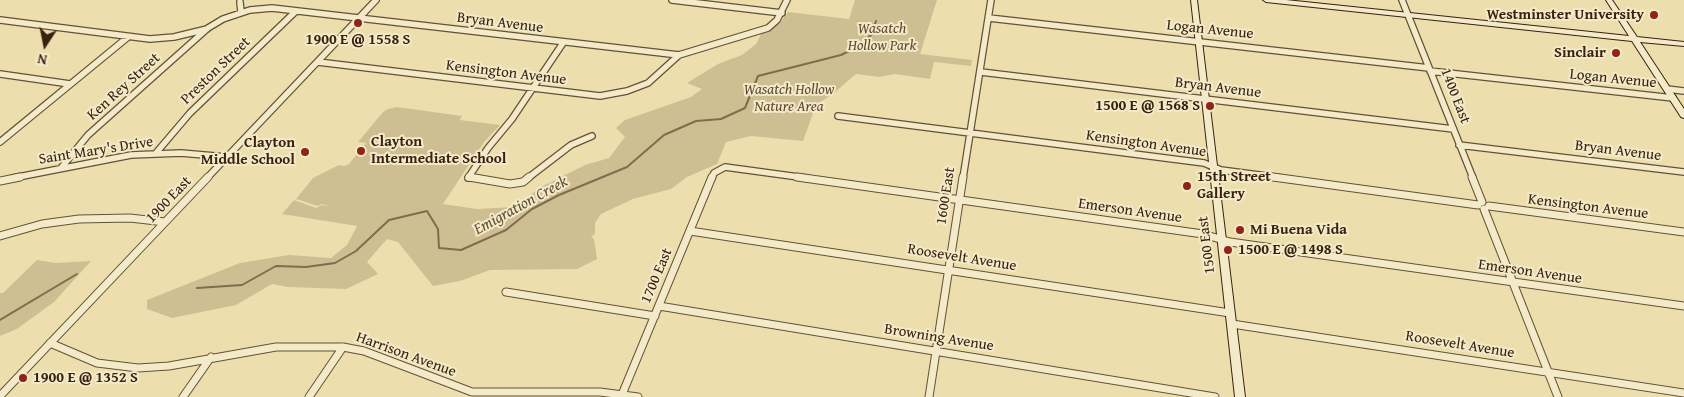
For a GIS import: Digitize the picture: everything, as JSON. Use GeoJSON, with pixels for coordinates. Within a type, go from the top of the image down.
{"type":"FeatureCollection","features":[{"type":"Feature","properties":{"kind":"street","name":"1900 East"},"geometry":{"type":"LineString","coordinates":[[0,396],[376,0]]}},
{"type":"Feature","properties":{"kind":"street"},"geometry":{"type":"LineString","coordinates":[[672,0],[782,13],[787,0]]}},
{"type":"Feature","properties":{"kind":"street","name":"1600 East"},"geometry":{"type":"LineString","coordinates":[[929,397],[991,0]]}},
{"type":"Feature","properties":{"kind":"street","name":"1500 East"},"geometry":{"type":"LineString","coordinates":[[1194,0],[1240,397]]}},
{"type":"Feature","properties":{"kind":"street"},"geometry":{"type":"LineString","coordinates":[[1266,0],[1684,44]]}},
{"type":"Feature","properties":{"kind":"street","name":"1400 East"},"geometry":{"type":"LineString","coordinates":[[1402,0],[1558,397]]}},
{"type":"Feature","properties":{"kind":"street"},"geometry":{"type":"LineString","coordinates":[[1609,0],[1684,115]]}},
{"type":"Feature","properties":{"kind":"street"},"geometry":{"type":"LineString","coordinates":[[240,2],[241,12]]}},
{"type":"Feature","properties":{"kind":"street","name":"Bryan Avenue"},"geometry":{"type":"LineString","coordinates":[[208,28],[241,12],[272,8],[665,55],[679,55],[760,31],[773,24],[782,13]]}},
{"type":"Feature","properties":{"kind":"street","name":"Preston Street"},"geometry":{"type":"LineString","coordinates":[[156,153],[190,114],[296,11]]}},
{"type":"Feature","properties":{"kind":"street","name":"Logan Avenue"},"geometry":{"type":"LineString","coordinates":[[988,18],[1673,98]]}},
{"type":"Feature","properties":{"kind":"street"},"geometry":{"type":"LineString","coordinates":[[0,20],[128,37],[186,39],[188,46]]}},
{"type":"Feature","properties":{"kind":"street"},"geometry":{"type":"LineString","coordinates":[[174,38],[208,28]]}},
{"type":"Feature","properties":{"kind":"street","name":"Ken Rey Street"},"geometry":{"type":"LineString","coordinates":[[61,168],[88,136],[208,28]]}},
{"type":"Feature","properties":{"kind":"street"},"geometry":{"type":"LineString","coordinates":[[0,142],[128,37]]}},
{"type":"Feature","properties":{"kind":"street"},"geometry":{"type":"LineString","coordinates":[[564,43],[468,178],[510,184],[523,182],[571,145],[592,136]]}},
{"type":"Feature","properties":{"kind":"street","name":"Kensington Avenue"},"geometry":{"type":"LineString","coordinates":[[318,62],[582,96],[615,94],[648,83],[679,55]]}},
{"type":"Feature","properties":{"kind":"street","name":"Bryan Avenue"},"geometry":{"type":"LineString","coordinates":[[981,72],[1453,129]]}},
{"type":"Feature","properties":{"kind":"street"},"geometry":{"type":"LineString","coordinates":[[0,74],[70,84]]}},
{"type":"Feature","properties":{"kind":"street"},"geometry":{"type":"LineString","coordinates":[[0,80],[7,75]]}},
{"type":"Feature","properties":{"kind":"street","name":"Logan Avenue"},"geometry":{"type":"LineString","coordinates":[[1667,89],[1684,91]]}},
{"type":"Feature","properties":{"kind":"street","name":"Kensington Avenue"},"geometry":{"type":"LineString","coordinates":[[838,116],[1204,163],[1221,170],[1684,232]]}},
{"type":"Feature","properties":{"kind":"street","name":"Bryan Avenue"},"geometry":{"type":"LineString","coordinates":[[1459,145],[1684,172]]}},
{"type":"Feature","properties":{"kind":"street","name":"Saint Mary's Drive"},"geometry":{"type":"LineString","coordinates":[[0,181],[112,158],[156,153],[227,158]]}},
{"type":"Feature","properties":{"kind":"street","name":"Emerson Avenue"},"geometry":{"type":"LineString","coordinates":[[720,168],[730,167],[1221,238],[1230,242],[1684,306]]}},
{"type":"Feature","properties":{"kind":"street","name":"1700 East"},"geometry":{"type":"LineString","coordinates":[[621,396],[714,173],[720,168]]}},
{"type":"Feature","properties":{"kind":"street"},"geometry":{"type":"LineString","coordinates":[[0,236],[42,224],[80,218],[130,218],[165,222]]}},
{"type":"Feature","properties":{"kind":"street","name":"Roosevelt Avenue"},"geometry":{"type":"LineString","coordinates":[[690,231],[1230,313]]}},
{"type":"Feature","properties":{"kind":"street"},"geometry":{"type":"LineString","coordinates":[[506,292],[655,316]]}},
{"type":"Feature","properties":{"kind":"street","name":"Browning Avenue"},"geometry":{"type":"LineString","coordinates":[[659,306],[1216,397]]}},
{"type":"Feature","properties":{"kind":"street","name":"Roosevelt Avenue"},"geometry":{"type":"LineString","coordinates":[[1232,324],[1684,393]]}},
{"type":"Feature","properties":{"kind":"street","name":"Harrison Avenue"},"geometry":{"type":"LineString","coordinates":[[50,343],[96,364],[118,368],[169,366],[211,357],[276,347],[343,347],[364,351],[461,389],[486,395],[578,391],[638,397]]}},
{"type":"Feature","properties":{"kind":"street"},"geometry":{"type":"LineString","coordinates":[[309,397],[343,347]]}},
{"type":"Feature","properties":{"kind":"street"},"geometry":{"type":"LineString","coordinates":[[183,397],[211,357]]}},
{"type":"Feature","properties":{"kind":"green space"},"geometry":{"type":"Polygon","coordinates":[[[855,0],[937,0],[920,54],[972,60],[971,66],[934,62],[930,79],[895,74],[879,77],[856,74],[833,94],[816,105],[803,141],[751,136],[726,142],[717,164],[687,177],[671,189],[633,199],[601,214],[595,223],[595,234],[591,237],[594,239],[597,259],[577,269],[490,270],[460,281],[433,286],[398,242],[387,239],[367,262],[378,274],[346,289],[288,287],[272,284],[236,305],[172,318],[147,309],[147,300],[240,263],[289,255],[331,258],[347,245],[357,226],[282,214],[294,200],[316,208],[322,205],[331,207],[322,204],[318,206],[296,199],[313,178],[339,165],[345,166],[349,164],[366,143],[358,142],[383,112],[388,109],[397,107],[462,116],[460,120],[500,125],[484,142],[443,204],[477,209],[513,207],[543,186],[585,165],[609,158],[625,137],[616,128],[625,120],[691,97],[702,89],[687,83],[718,64],[742,55],[756,44],[762,32],[780,23],[788,12],[849,19],[855,0]]]}},
{"type":"Feature","properties":{"kind":"green space"},"geometry":{"type":"Polygon","coordinates":[[[37,260],[55,263],[91,261],[54,302],[17,329],[0,336],[0,293],[3,293],[37,260]]]}},
{"type":"Feature","properties":{"kind":"waterway","name":"Emigration Creek"},"geometry":{"type":"LineString","coordinates":[[197,288],[242,285],[276,266],[306,267],[335,263],[356,251],[389,220],[427,211],[438,229],[439,248],[461,250],[506,230],[532,209],[559,195],[627,167],[664,135],[696,121],[721,119],[745,108],[758,76],[841,55],[861,45],[871,35],[876,21]]}},
{"type":"Feature","properties":{"kind":"waterway","name":"Emigration Creek"},"geometry":{"type":"LineString","coordinates":[[0,320],[77,274]]}},
{"type":"Feature","properties":{"kind":"place","name":"Westminster University"},"geometry":{"type":"Point","coordinates":[1654,15]}},
{"type":"Feature","properties":{"kind":"place","name":"1900 E @ 1558 S"},"geometry":{"type":"Point","coordinates":[358,23]}},
{"type":"Feature","properties":{"kind":"place","name":"Sinclair"},"geometry":{"type":"Point","coordinates":[1616,53]}},
{"type":"Feature","properties":{"kind":"place","name":"1500 E @ 1568 S"},"geometry":{"type":"Point","coordinates":[1210,106]}},
{"type":"Feature","properties":{"kind":"place","name":"Clayton Intermediate School"},"geometry":{"type":"Point","coordinates":[361,151]}},
{"type":"Feature","properties":{"kind":"place","name":"Clayton Middle School"},"geometry":{"type":"Point","coordinates":[305,152]}},
{"type":"Feature","properties":{"kind":"place","name":"15th Street Gallery"},"geometry":{"type":"Point","coordinates":[1187,186]}},
{"type":"Feature","properties":{"kind":"place","name":"Mi Buena Vida"},"geometry":{"type":"Point","coordinates":[1240,230]}},
{"type":"Feature","properties":{"kind":"place","name":"1500 E @ 1498 S"},"geometry":{"type":"Point","coordinates":[1228,250]}},
{"type":"Feature","properties":{"kind":"place","name":"1900 E @ 1352 S"},"geometry":{"type":"Point","coordinates":[23,378]}},
{"type":"Feature","properties":{"kind":"park label","name":"Wasatch Hollow Park"},"geometry":{"type":"Point","coordinates":[882,38]}},
{"type":"Feature","properties":{"kind":"park label","name":"Wasatch Hollow Nature Area"},"geometry":{"type":"Point","coordinates":[789,98]}}]}
